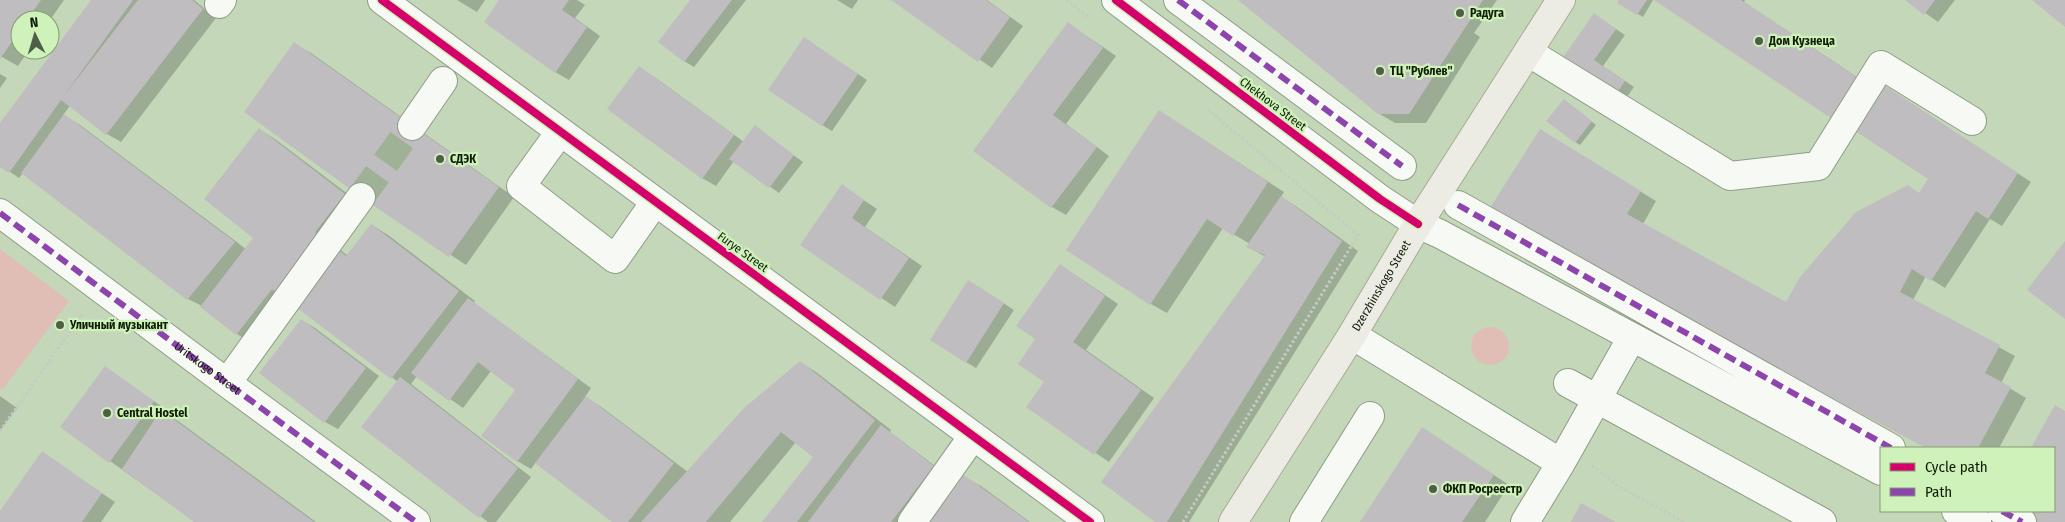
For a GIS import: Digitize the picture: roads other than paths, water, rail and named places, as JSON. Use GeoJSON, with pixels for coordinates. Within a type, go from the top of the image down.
{"type":"FeatureCollection","features":[{"type":"Feature","properties":{"kind":"main road","name":"Dzerzhinskogo Street"},"geometry":{"type":"LineString","coordinates":[[1233,522],[1352,335],[1418,224],[1561,0]]}},
{"type":"Feature","properties":{"kind":"street","name":"Furye Street"},"geometry":{"type":"LineString","coordinates":[[382,0],[1090,522]]}},
{"type":"Feature","properties":{"kind":"street","name":"Chekhova Street"},"geometry":{"type":"LineString","coordinates":[[1116,0],[1380,199],[1418,224],[1880,470]]}},
{"type":"Feature","properties":{"kind":"street"},"geometry":{"type":"LineString","coordinates":[[1178,0],[1402,166]]}},
{"type":"Feature","properties":{"kind":"street"},"geometry":{"type":"LineString","coordinates":[[1528,52],[1730,176],[1818,166],[1881,65],[1972,121]]}},
{"type":"Feature","properties":{"kind":"street"},"geometry":{"type":"LineString","coordinates":[[412,126],[443,81]]}},
{"type":"Feature","properties":{"kind":"street"},"geometry":{"type":"LineString","coordinates":[[560,132],[521,186],[615,258],[655,202]]}},
{"type":"Feature","properties":{"kind":"street"},"geometry":{"type":"LineString","coordinates":[[227,383],[361,197]]}},
{"type":"Feature","properties":{"kind":"street"},"geometry":{"type":"LineString","coordinates":[[1458,205],[1889,447]]}},
{"type":"Feature","properties":{"kind":"street","name":"Uritskogo Street"},"geometry":{"type":"LineString","coordinates":[[0,213],[416,522]]}},
{"type":"Feature","properties":{"kind":"street"},"geometry":{"type":"LineString","coordinates":[[1352,335],[1561,463]]}},
{"type":"Feature","properties":{"kind":"street"},"geometry":{"type":"LineString","coordinates":[[1525,522],[1561,463],[1632,337]]}},
{"type":"Feature","properties":{"kind":"street"},"geometry":{"type":"LineString","coordinates":[[1568,383],[1822,522]]}},
{"type":"Feature","properties":{"kind":"street"},"geometry":{"type":"LineString","coordinates":[[1304,522],[1370,416]]}},
{"type":"Feature","properties":{"kind":"street"},"geometry":{"type":"LineString","coordinates":[[912,522],[973,436]]}},
{"type":"Feature","properties":{"kind":"street"},"geometry":{"type":"LineString","coordinates":[[1958,512],[1977,522]]}},
{"type":"Feature","properties":{"kind":"street"},"geometry":{"type":"LineString","coordinates":[[2004,512],[2022,522]]}},
{"type":"Feature","properties":{"kind":"tunnel"},"geometry":{"type":"LineString","coordinates":[[361,197],[412,126]]}},
{"type":"Feature","properties":{"kind":"place","name":"Радуга"},"geometry":{"type":"Point","coordinates":[1460,13]}},
{"type":"Feature","properties":{"kind":"place","name":"Дом Кузнеца"},"geometry":{"type":"Point","coordinates":[1759,41]}},
{"type":"Feature","properties":{"kind":"place","name":"ТЦ \"Рублев\""},"geometry":{"type":"Point","coordinates":[1380,71]}},
{"type":"Feature","properties":{"kind":"place","name":"СДЭК"},"geometry":{"type":"Point","coordinates":[440,159]}},
{"type":"Feature","properties":{"kind":"place","name":"Уличный музыкант"},"geometry":{"type":"Point","coordinates":[60,325]}},
{"type":"Feature","properties":{"kind":"place","name":"Central Hostel"},"geometry":{"type":"Point","coordinates":[107,413]}},
{"type":"Feature","properties":{"kind":"place","name":"ФКП Росреестр"},"geometry":{"type":"Point","coordinates":[1433,489]}}]}
